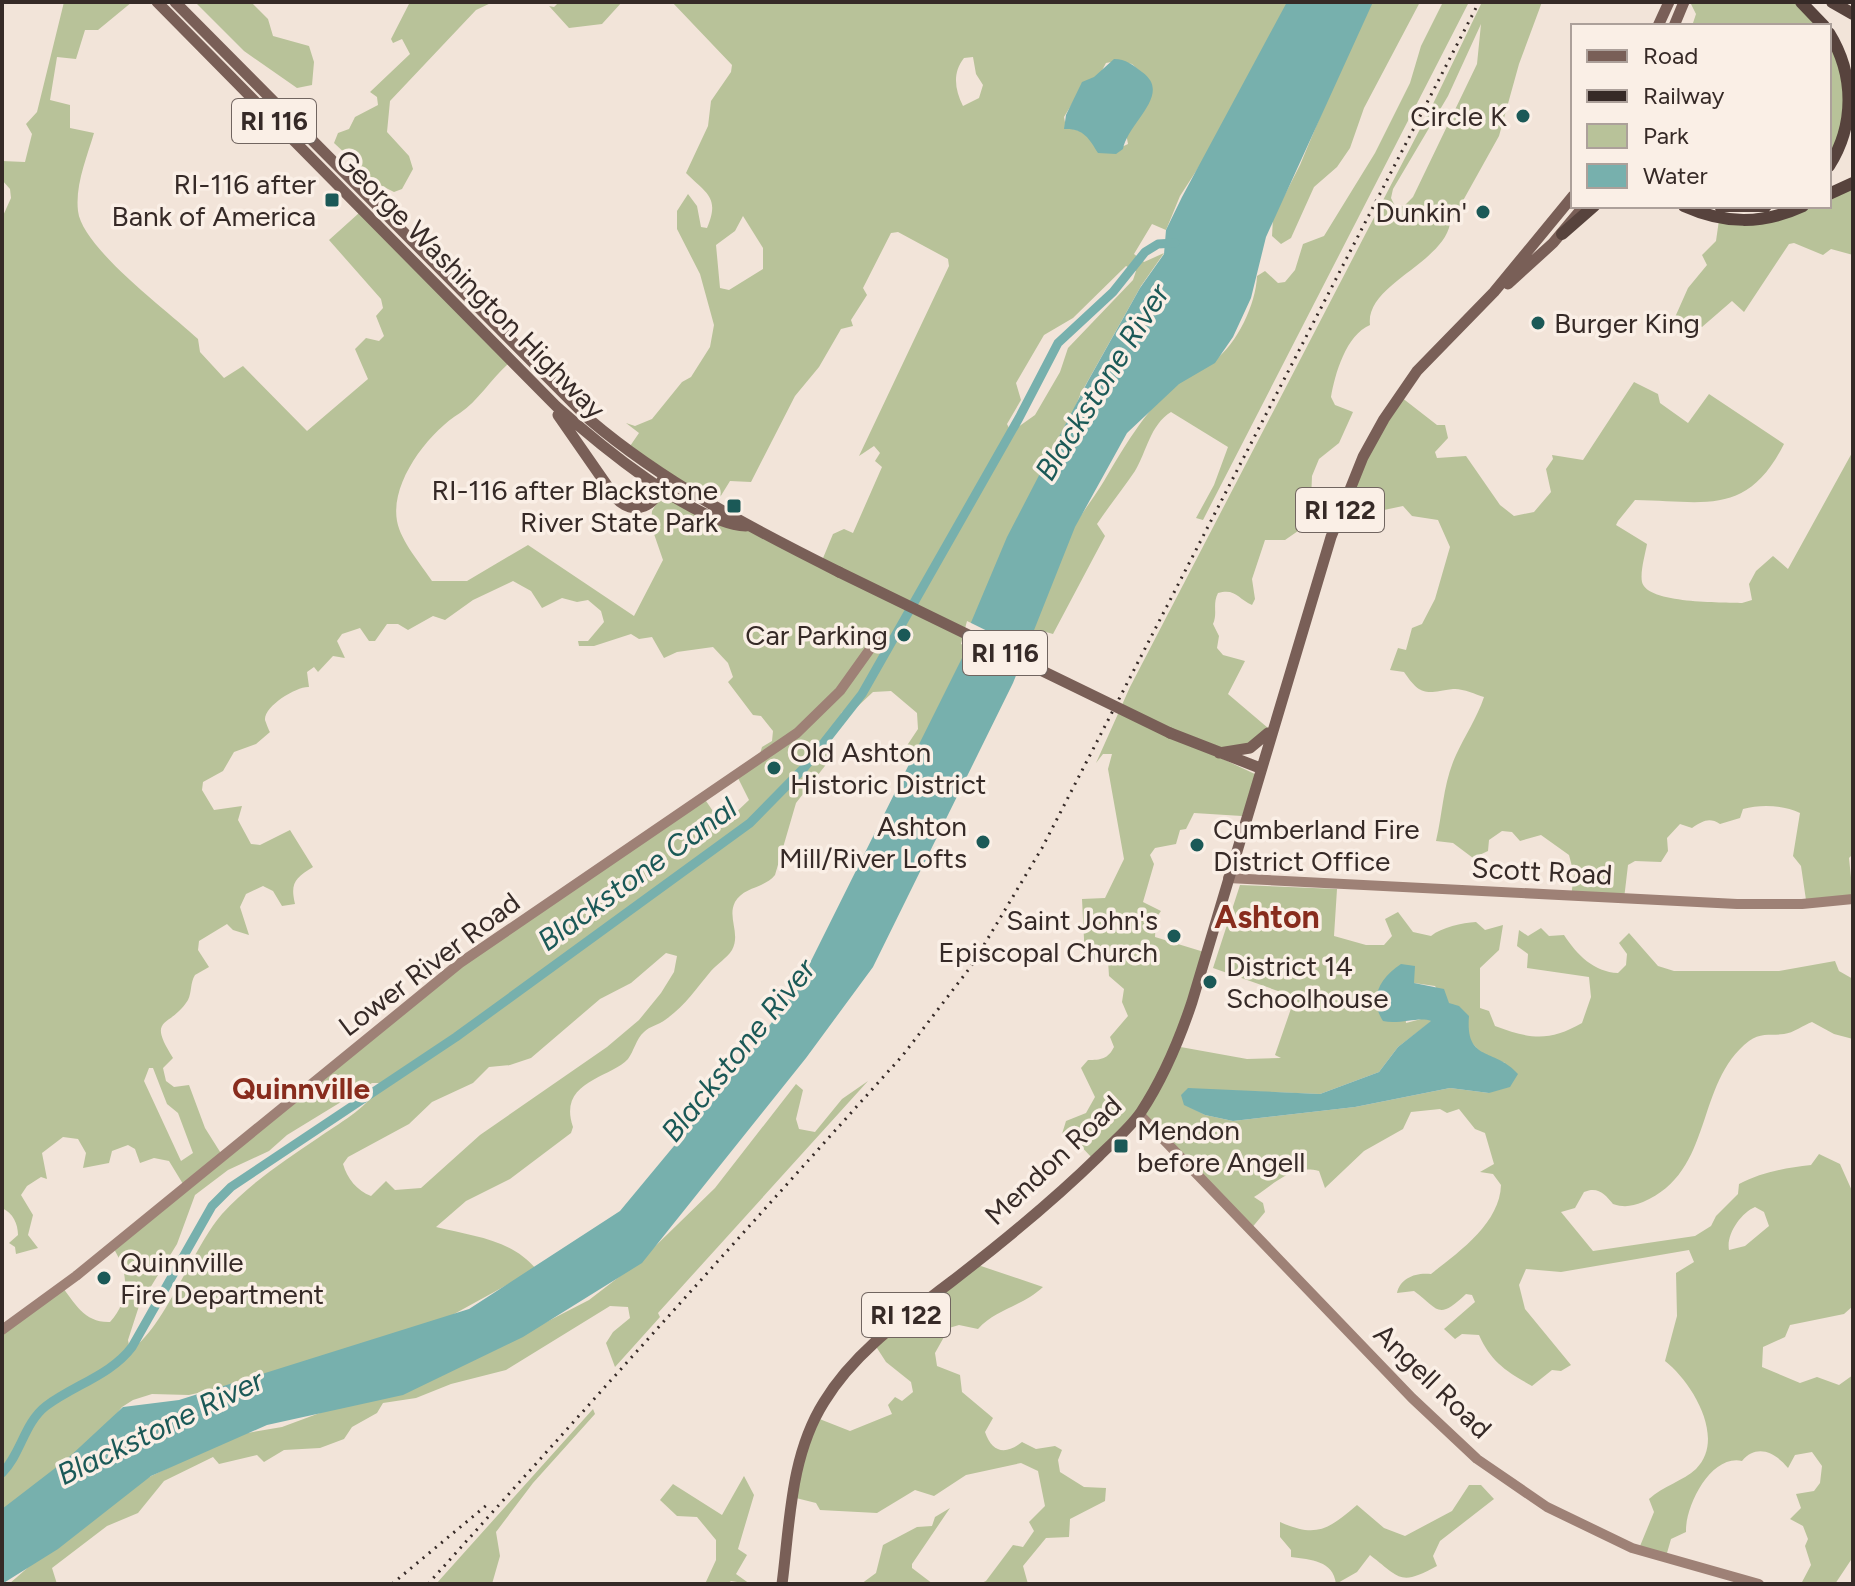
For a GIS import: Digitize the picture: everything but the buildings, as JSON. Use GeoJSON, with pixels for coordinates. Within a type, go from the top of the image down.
{"type":"FeatureCollection","features":[{"type":"Feature","properties":{"kind":"highway"},"geometry":{"type":"LineString","coordinates":[[1801,2],[1822,24]]}},
{"type":"Feature","properties":{"kind":"highway"},"geometry":{"type":"LineString","coordinates":[[1832,2],[1853,14]]}},
{"type":"Feature","properties":{"kind":"highway"},"geometry":{"type":"LineString","coordinates":[[1831,37],[1846,65],[1852,99],[1846,135],[1831,162]]}},
{"type":"Feature","properties":{"kind":"highway"},"geometry":{"type":"LineString","coordinates":[[1831,193],[1853,183]]}},
{"type":"Feature","properties":{"kind":"highway"},"geometry":{"type":"LineString","coordinates":[[1562,234],[1592,208]]}},
{"type":"Feature","properties":{"kind":"highway"},"geometry":{"type":"LineString","coordinates":[[1689,208],[1709,216],[1739,221],[1773,217],[1798,208]]}},
{"type":"Feature","properties":{"kind":"main road","name":"George Washington Highway"},"geometry":{"type":"LineString","coordinates":[[157,2],[566,399],[661,473],[731,512],[746,526]]}},
{"type":"Feature","properties":{"kind":"main road","name":"George Washington Highway"},"geometry":{"type":"LineString","coordinates":[[175,2],[544,395],[601,445],[661,487],[725,522],[746,526],[1170,733],[1214,753],[1260,768]]}},
{"type":"Feature","properties":{"kind":"main road"},"geometry":{"type":"LineString","coordinates":[[1659,24],[1669,2]]}},
{"type":"Feature","properties":{"kind":"main road"},"geometry":{"type":"LineString","coordinates":[[1675,24],[1684,2]]}},
{"type":"Feature","properties":{"kind":"main road","name":"Mendon Road"},"geometry":{"type":"LineString","coordinates":[[782,1584],[791,1501],[802,1451],[824,1402],[871,1344],[1036,1216],[1140,1115],[1176,1050],[1339,513],[1374,436],[1417,371],[1494,292],[1571,198]]}},
{"type":"Feature","properties":{"kind":"main road","name":"Mendon Road"},"geometry":{"type":"LineString","coordinates":[[1494,292],[1510,283],[1562,234],[1582,208]]}},
{"type":"Feature","properties":{"kind":"main road"},"geometry":{"type":"LineString","coordinates":[[544,395],[622,504],[635,509],[646,506],[661,487],[661,473]]}},
{"type":"Feature","properties":{"kind":"main road"},"geometry":{"type":"LineString","coordinates":[[1214,753],[1255,746],[1275,723]]}},
{"type":"Feature","properties":{"kind":"street","name":"Lower River Road"},"geometry":{"type":"LineString","coordinates":[[2,1330],[76,1276],[473,953],[797,733],[840,691],[880,635]]}},
{"type":"Feature","properties":{"kind":"street","name":"Scott Road"},"geometry":{"type":"LineString","coordinates":[[1228,878],[1737,904],[1802,904],[1853,899]]}},
{"type":"Feature","properties":{"kind":"street","name":"Angell Road"},"geometry":{"type":"LineString","coordinates":[[1140,1115],[1412,1398],[1477,1459],[1527,1496],[1621,1543],[1686,1566],[1759,1584]]}},
{"type":"Feature","properties":{"kind":"green space"},"geometry":{"type":"Polygon","coordinates":[[[64,2],[132,2],[98,30],[85,30],[76,59],[57,57],[50,100],[70,105],[70,128],[94,133],[82,171],[78,211],[94,243],[129,279],[198,339],[200,352],[224,378],[243,366],[307,431],[368,379],[355,349],[366,338],[379,341],[384,336],[376,316],[383,308],[381,299],[329,240],[359,213],[508,364],[472,403],[436,432],[406,475],[396,506],[397,521],[412,552],[432,581],[467,581],[528,545],[634,616],[663,560],[654,534],[650,533],[652,511],[665,490],[821,563],[833,534],[844,529],[853,533],[882,467],[875,461],[880,453],[874,446],[859,456],[949,266],[948,259],[898,232],[891,233],[863,288],[867,295],[851,320],[853,326],[841,329],[819,367],[795,396],[751,482],[730,481],[714,507],[626,452],[639,433],[626,423],[635,426],[652,419],[682,382],[691,377],[710,347],[714,325],[700,274],[677,229],[677,211],[688,194],[697,206],[701,227],[707,228],[712,203],[705,191],[686,173],[708,126],[711,101],[731,72],[732,65],[672,2],[1289,2],[1220,134],[1180,196],[1166,230],[1152,224],[1134,254],[1144,262],[1164,253],[1141,286],[1080,395],[1052,467],[919,755],[908,755],[904,750],[918,729],[917,713],[891,691],[873,692],[858,706],[842,712],[832,733],[828,762],[796,803],[775,875],[766,883],[743,893],[735,902],[732,914],[735,938],[730,953],[678,1009],[641,1035],[628,1059],[579,1090],[572,1100],[571,1133],[510,1179],[466,1201],[436,1227],[503,1245],[536,1269],[445,1319],[262,1378],[189,1395],[152,1394],[133,1400],[122,1407],[101,1433],[2,1514],[2,1331],[61,1285],[87,1316],[110,1322],[122,1304],[125,1284],[121,1264],[111,1245],[183,1184],[169,1161],[154,1158],[140,1163],[135,1149],[128,1145],[112,1151],[109,1163],[83,1168],[86,1153],[78,1139],[63,1137],[42,1153],[47,1179],[41,1177],[27,1186],[21,1195],[33,1215],[28,1235],[38,1248],[16,1254],[15,1247],[9,1243],[18,1235],[14,1219],[2,1208],[2,218],[11,198],[10,189],[2,180],[2,161],[25,162],[32,134],[26,124],[37,112],[64,2]],[[973,57],[964,58],[956,82],[963,106],[979,98],[983,85],[976,74],[973,57]],[[1117,61],[1106,63],[1098,78],[1084,84],[1064,117],[1066,127],[1090,134],[1111,152],[1128,144],[1126,133],[1147,78],[1132,64],[1117,61]],[[743,216],[735,231],[716,245],[720,288],[729,290],[763,269],[763,248],[743,216]],[[1126,266],[1073,318],[1044,335],[1016,383],[1021,400],[1007,424],[1011,432],[1035,415],[1060,372],[1068,348],[1133,280],[1136,271],[1126,266]],[[513,581],[473,600],[445,620],[433,616],[408,630],[398,624],[387,624],[375,641],[369,641],[360,628],[342,634],[337,641],[345,658],[333,656],[318,672],[314,667],[307,672],[309,687],[282,698],[266,715],[270,732],[256,744],[234,752],[223,771],[203,782],[202,790],[214,810],[242,806],[238,820],[251,844],[260,845],[290,830],[313,867],[295,882],[295,904],[282,906],[273,891],[263,886],[246,894],[240,907],[249,935],[233,930],[227,924],[199,941],[198,950],[209,967],[195,975],[188,1000],[161,1028],[161,1035],[173,1058],[163,1068],[166,1081],[174,1087],[189,1085],[205,1128],[222,1155],[468,958],[704,798],[719,820],[728,820],[749,800],[736,774],[759,757],[762,747],[772,741],[773,731],[761,716],[753,715],[728,682],[733,677],[728,663],[713,647],[677,652],[664,658],[652,637],[639,639],[631,634],[594,646],[579,646],[578,641],[588,641],[604,622],[601,611],[588,600],[577,602],[562,598],[542,608],[531,591],[513,581]],[[666,953],[631,983],[600,999],[531,1058],[510,1065],[489,1067],[473,1083],[432,1102],[409,1124],[348,1157],[343,1164],[350,1179],[361,1191],[371,1196],[386,1181],[395,1190],[421,1188],[480,1135],[607,1047],[639,1020],[674,972],[677,956],[666,953]],[[149,1068],[144,1081],[181,1161],[193,1153],[178,1113],[167,1104],[153,1068],[149,1068]],[[372,1083],[287,1135],[269,1151],[228,1170],[195,1195],[177,1244],[139,1306],[128,1340],[130,1350],[154,1325],[222,1214],[268,1173],[359,1109],[373,1095],[379,1083],[372,1083]]]}},
{"type":"Feature","properties":{"kind":"green space"},"geometry":{"type":"Polygon","coordinates":[[[195,2],[251,2],[268,19],[273,36],[309,46],[314,62],[312,85],[297,88],[244,51],[195,2]]]}},
{"type":"Feature","properties":{"kind":"green space"},"geometry":{"type":"Polygon","coordinates":[[[410,2],[493,2],[476,10],[390,101],[387,132],[409,156],[413,169],[402,189],[394,192],[378,184],[334,143],[338,133],[349,129],[355,117],[378,105],[377,97],[370,92],[410,54],[402,39],[393,43],[391,39],[410,2]]]}},
{"type":"Feature","properties":{"kind":"green space"},"geometry":{"type":"Polygon","coordinates":[[[559,2],[622,2],[602,24],[569,28],[549,6],[554,7],[559,2]]]}},
{"type":"Feature","properties":{"kind":"green space"},"geometry":{"type":"Polygon","coordinates":[[[1368,2],[1420,2],[1364,108],[1350,148],[1337,167],[1314,187],[1291,238],[1281,244],[1272,236],[1273,218],[1300,165],[1368,2]]]}},
{"type":"Feature","properties":{"kind":"green space"},"geometry":{"type":"Polygon","coordinates":[[[1443,2],[1469,2],[1203,520],[1196,518],[1214,485],[1228,447],[1171,412],[1158,424],[1135,471],[1097,524],[1105,536],[1053,634],[1046,632],[1040,645],[1028,639],[1065,542],[1143,419],[1173,387],[1214,361],[1230,344],[1249,311],[1257,276],[1265,271],[1278,283],[1285,282],[1295,270],[1303,244],[1324,236],[1375,153],[1410,83],[1421,46],[1443,2]]]}},
{"type":"Feature","properties":{"kind":"green space"},"geometry":{"type":"Polygon","coordinates":[[[1482,2],[1542,2],[1519,64],[1499,136],[1444,238],[1379,298],[1372,311],[1370,325],[1354,337],[1343,356],[1331,397],[1335,405],[1353,412],[1339,443],[1319,459],[1312,476],[1311,500],[1304,506],[1298,531],[1285,540],[1265,540],[1252,579],[1255,599],[1252,605],[1229,592],[1218,593],[1216,597],[1213,624],[1219,636],[1217,648],[1223,655],[1245,661],[1228,694],[1268,728],[1256,743],[1208,752],[1257,775],[1242,816],[1194,813],[1186,829],[1180,830],[1176,844],[1155,848],[1150,855],[1154,864],[1143,902],[1161,911],[1156,918],[1155,937],[1204,952],[1175,1046],[1247,1059],[1281,1058],[1275,1055],[1295,997],[1213,968],[1240,885],[1337,889],[1334,936],[1366,945],[1384,945],[1392,936],[1385,919],[1398,912],[1413,932],[1431,936],[1465,923],[1476,922],[1485,930],[1503,925],[1499,950],[1480,968],[1480,1008],[1489,1011],[1495,1026],[1529,1036],[1549,1036],[1582,1023],[1591,997],[1589,977],[1527,968],[1528,954],[1517,946],[1519,930],[1528,936],[1541,928],[1549,936],[1564,935],[1587,961],[1601,969],[1618,973],[1626,965],[1627,954],[1619,943],[1629,933],[1658,966],[1674,971],[1779,971],[1835,961],[1839,971],[1853,979],[1853,1039],[1834,1034],[1812,1022],[1787,1033],[1753,1038],[1732,1059],[1719,1080],[1694,1149],[1682,1170],[1666,1188],[1643,1202],[1625,1206],[1613,1204],[1601,1192],[1589,1190],[1584,1192],[1575,1208],[1561,1212],[1593,1251],[1695,1236],[1711,1226],[1716,1216],[1738,1194],[1739,1184],[1774,1171],[1811,1165],[1819,1154],[1840,1164],[1853,1193],[1853,1306],[1844,1314],[1790,1325],[1785,1337],[1763,1347],[1762,1367],[1800,1383],[1817,1377],[1839,1385],[1853,1375],[1853,1557],[1835,1584],[1801,1584],[1811,1565],[1805,1546],[1808,1539],[1803,1526],[1790,1519],[1801,1508],[1796,1494],[1814,1491],[1820,1483],[1822,1466],[1812,1452],[1795,1455],[1788,1468],[1772,1454],[1760,1451],[1742,1461],[1720,1465],[1695,1496],[1686,1532],[1671,1539],[1665,1560],[1638,1551],[1654,1512],[1649,1499],[1696,1469],[1705,1456],[1708,1442],[1702,1411],[1685,1382],[1665,1361],[1677,1316],[1676,1273],[1694,1262],[1689,1250],[1561,1272],[1526,1269],[1519,1285],[1525,1309],[1571,1365],[1561,1371],[1552,1370],[1532,1386],[1501,1365],[1479,1335],[1462,1334],[1455,1339],[1444,1329],[1475,1302],[1472,1295],[1466,1294],[1443,1310],[1433,1307],[1414,1291],[1397,1293],[1405,1280],[1414,1275],[1431,1274],[1476,1236],[1494,1212],[1499,1199],[1501,1185],[1493,1174],[1480,1172],[1494,1164],[1485,1133],[1475,1129],[1459,1109],[1447,1113],[1440,1109],[1411,1112],[1403,1129],[1364,1151],[1325,1188],[1319,1171],[1300,1170],[1284,1176],[1254,1197],[1263,1203],[1265,1212],[1250,1230],[1142,1114],[1093,1159],[1076,1141],[1062,1134],[1066,1121],[1086,1113],[1095,1097],[1081,1068],[1088,1060],[1109,1054],[1114,1047],[1110,1037],[1128,1016],[1122,1002],[1124,989],[1109,976],[1108,960],[1085,959],[1082,899],[1105,898],[1124,859],[1108,769],[1112,754],[1103,754],[1096,763],[1130,687],[1432,106],[1482,2]],[[1481,24],[1448,96],[1393,189],[1391,198],[1396,208],[1404,206],[1413,197],[1477,64],[1481,24]],[[1401,965],[1406,1023],[1425,1018],[1432,1021],[1398,1047],[1379,1072],[1320,1094],[1188,1089],[1184,1104],[1205,1115],[1233,1121],[1355,1107],[1450,1088],[1489,1093],[1505,1063],[1482,1054],[1435,986],[1414,983],[1401,965]],[[1755,1207],[1732,1231],[1729,1250],[1745,1246],[1769,1226],[1764,1212],[1755,1207]]]}},
{"type":"Feature","properties":{"kind":"green space"},"geometry":{"type":"Polygon","coordinates":[[[1690,2],[1798,2],[1818,24],[1693,24],[1696,14],[1690,2]]]}},
{"type":"Feature","properties":{"kind":"green space"},"geometry":{"type":"Polygon","coordinates":[[[1831,43],[1850,105],[1831,159],[1831,43]]]}},
{"type":"Feature","properties":{"kind":"green space"},"geometry":{"type":"Polygon","coordinates":[[[1853,183],[1853,255],[1831,249],[1823,255],[1794,243],[1789,244],[1744,312],[1732,301],[1702,327],[1692,321],[1681,328],[1672,324],[1688,288],[1707,265],[1702,255],[1716,241],[1719,220],[1790,208],[1831,208],[1831,193],[1853,183]]]}},
{"type":"Feature","properties":{"kind":"green space"},"geometry":{"type":"Polygon","coordinates":[[[1634,382],[1658,394],[1660,403],[1688,423],[1709,394],[1784,444],[1755,484],[1739,494],[1703,502],[1635,500],[1616,525],[1647,544],[1642,582],[1657,594],[1703,602],[1742,603],[1752,600],[1749,584],[1756,571],[1773,556],[1788,569],[1853,451],[1853,854],[1849,858],[1853,897],[1806,900],[1801,866],[1793,856],[1800,813],[1779,807],[1743,809],[1740,818],[1720,824],[1706,821],[1692,828],[1680,824],[1667,838],[1668,851],[1661,862],[1635,861],[1628,865],[1624,899],[1571,897],[1574,874],[1569,855],[1541,835],[1520,841],[1512,832],[1502,831],[1489,840],[1488,851],[1473,858],[1453,843],[1436,841],[1452,766],[1484,697],[1457,689],[1425,691],[1415,686],[1404,672],[1390,670],[1398,648],[1406,650],[1412,628],[1422,624],[1435,599],[1450,547],[1438,520],[1412,516],[1403,506],[1384,510],[1344,494],[1401,397],[1437,425],[1445,425],[1448,438],[1435,452],[1437,458],[1466,456],[1500,505],[1514,516],[1534,512],[1551,492],[1546,469],[1553,459],[1552,455],[1583,460],[1634,382]]]}},
{"type":"Feature","properties":{"kind":"green space"},"geometry":{"type":"Polygon","coordinates":[[[868,1081],[658,1313],[660,1317],[615,1367],[606,1343],[613,1332],[630,1318],[628,1307],[610,1306],[506,1370],[451,1384],[416,1398],[383,1403],[377,1413],[352,1427],[344,1439],[320,1448],[284,1450],[264,1462],[257,1455],[219,1464],[213,1457],[164,1481],[138,1513],[107,1526],[52,1568],[57,1584],[9,1584],[110,1496],[236,1435],[282,1427],[498,1347],[589,1300],[641,1260],[715,1188],[796,1084],[803,1090],[796,1119],[799,1129],[815,1132],[842,1099],[868,1081]]]}},
{"type":"Feature","properties":{"kind":"green space"},"geometry":{"type":"Polygon","coordinates":[[[975,1264],[1043,1287],[978,1329],[959,1325],[949,1328],[935,1353],[937,1366],[960,1375],[962,1392],[993,1418],[985,1432],[996,1448],[1010,1449],[1022,1442],[1036,1449],[1055,1446],[1062,1450],[1058,1460],[1060,1472],[1084,1487],[1106,1488],[1105,1501],[1070,1519],[1069,1537],[1046,1538],[1023,1566],[1028,1584],[979,1584],[986,1581],[1013,1545],[1023,1547],[1034,1531],[1029,1522],[1045,1506],[1038,1471],[1021,1463],[966,1475],[934,1496],[915,1490],[877,1513],[820,1510],[816,1503],[792,1497],[817,1418],[850,1431],[892,1414],[888,1405],[895,1397],[902,1401],[913,1392],[911,1382],[886,1362],[875,1345],[975,1264]]]}},
{"type":"Feature","properties":{"kind":"green space"},"geometry":{"type":"Polygon","coordinates":[[[593,1409],[595,1414],[533,1483],[496,1532],[500,1556],[492,1584],[436,1584],[593,1409]]]}},
{"type":"Feature","properties":{"kind":"green space"},"geometry":{"type":"Polygon","coordinates":[[[744,1476],[754,1495],[738,1549],[747,1555],[736,1574],[750,1584],[731,1581],[727,1584],[705,1584],[716,1560],[716,1540],[697,1517],[677,1516],[660,1500],[673,1484],[722,1515],[744,1476]]]}},
{"type":"Feature","properties":{"kind":"green space"},"geometry":{"type":"Polygon","coordinates":[[[1469,1485],[1481,1485],[1494,1499],[1440,1541],[1433,1556],[1437,1566],[1408,1578],[1395,1574],[1370,1555],[1357,1572],[1336,1584],[1331,1570],[1326,1566],[1291,1557],[1291,1550],[1280,1537],[1280,1522],[1303,1530],[1321,1529],[1357,1505],[1384,1528],[1405,1536],[1452,1511],[1469,1485]]]}},
{"type":"Feature","properties":{"kind":"green space"},"geometry":{"type":"Polygon","coordinates":[[[950,1508],[912,1564],[912,1568],[933,1584],[861,1584],[876,1573],[883,1545],[917,1527],[932,1526],[935,1517],[950,1508]]]}},
{"type":"Feature","properties":{"kind":"water","name":"Blackstone River"},"geometry":{"type":"Polygon","coordinates":[[[1287,2],[1373,2],[1266,237],[1251,298],[1233,337],[1215,363],[1179,384],[1127,433],[1075,527],[1013,683],[873,967],[806,1058],[642,1263],[523,1337],[403,1395],[267,1425],[151,1476],[58,1549],[2,1584],[2,1509],[67,1459],[123,1407],[179,1400],[469,1309],[620,1211],[742,1064],[800,983],[962,658],[967,632],[1007,537],[1088,381],[1140,288],[1164,254],[1166,230],[1182,197],[1287,2]]]}},
{"type":"Feature","properties":{"kind":"water"},"geometry":{"type":"Polygon","coordinates":[[[1114,59],[1126,61],[1142,72],[1153,90],[1123,149],[1116,154],[1098,153],[1085,135],[1064,129],[1066,115],[1082,82],[1094,77],[1114,59]]]}},
{"type":"Feature","properties":{"kind":"water"},"geometry":{"type":"Polygon","coordinates":[[[1401,964],[1415,966],[1414,983],[1444,989],[1449,1003],[1459,1006],[1469,1016],[1469,1031],[1477,1048],[1518,1074],[1510,1087],[1489,1093],[1450,1088],[1355,1107],[1233,1121],[1205,1115],[1184,1105],[1181,1095],[1188,1088],[1320,1094],[1379,1072],[1398,1047],[1431,1021],[1383,1021],[1377,1004],[1378,989],[1401,964]]]}},
{"type":"Feature","properties":{"kind":"pier"},"geometry":{"type":"Polygon","coordinates":[[[967,621],[1030,652],[1022,673],[961,644],[967,621]]]}},
{"type":"Feature","properties":{"kind":"waterway","name":"Blackstone Canal"},"geometry":{"type":"LineString","coordinates":[[2,1473],[27,1430],[46,1406],[114,1365],[132,1347],[212,1206],[231,1187],[456,1037],[750,823],[804,768],[862,694],[1019,418],[1058,343],[1113,292],[1145,252],[1158,244],[1175,243]]}},
{"type":"Feature","properties":{"kind":"railway"},"geometry":{"type":"LineString","coordinates":[[428,1584],[903,1055],[972,965],[1042,848],[1479,2]]}},
{"type":"Feature","properties":{"kind":"railway"},"geometry":{"type":"LineString","coordinates":[[392,1584],[488,1504]]}},
{"type":"Feature","properties":{"kind":"place","name":"Circle K"},"geometry":{"type":"Point","coordinates":[1523,116]}},
{"type":"Feature","properties":{"kind":"place","name":"RI-116 after Bank of America"},"geometry":{"type":"Point","coordinates":[332,200]}},
{"type":"Feature","properties":{"kind":"place","name":"Dunkin'"},"geometry":{"type":"Point","coordinates":[1483,212]}},
{"type":"Feature","properties":{"kind":"place","name":"Burger King"},"geometry":{"type":"Point","coordinates":[1538,323]}},
{"type":"Feature","properties":{"kind":"place","name":"RI-116 after Blackstone River State Park"},"geometry":{"type":"Point","coordinates":[734,506]}},
{"type":"Feature","properties":{"kind":"place","name":"Car Parking"},"geometry":{"type":"Point","coordinates":[904,635]}},
{"type":"Feature","properties":{"kind":"place","name":"Old Ashton Historic District"},"geometry":{"type":"Point","coordinates":[774,768]}},
{"type":"Feature","properties":{"kind":"place","name":"Ashton Mill/River Lofts"},"geometry":{"type":"Point","coordinates":[983,842]}},
{"type":"Feature","properties":{"kind":"place","name":"Cumberland Fire District Office"},"geometry":{"type":"Point","coordinates":[1197,845]}},
{"type":"Feature","properties":{"kind":"place","name":"Saint John's Episcopal Church"},"geometry":{"type":"Point","coordinates":[1174,936]}},
{"type":"Feature","properties":{"kind":"place","name":"District 14 Schoolhouse"},"geometry":{"type":"Point","coordinates":[1210,982]}},
{"type":"Feature","properties":{"kind":"place","name":"Mendon before Angell"},"geometry":{"type":"Point","coordinates":[1121,1146]}},
{"type":"Feature","properties":{"kind":"place","name":"Quinnville Fire Department"},"geometry":{"type":"Point","coordinates":[104,1278]}},
{"type":"Feature","properties":{"kind":"district","name":"Ashton"},"geometry":{"type":"Point","coordinates":[1267,917]}},
{"type":"Feature","properties":{"kind":"district","name":"Quinnville"},"geometry":{"type":"Point","coordinates":[301,1088]}}]}
